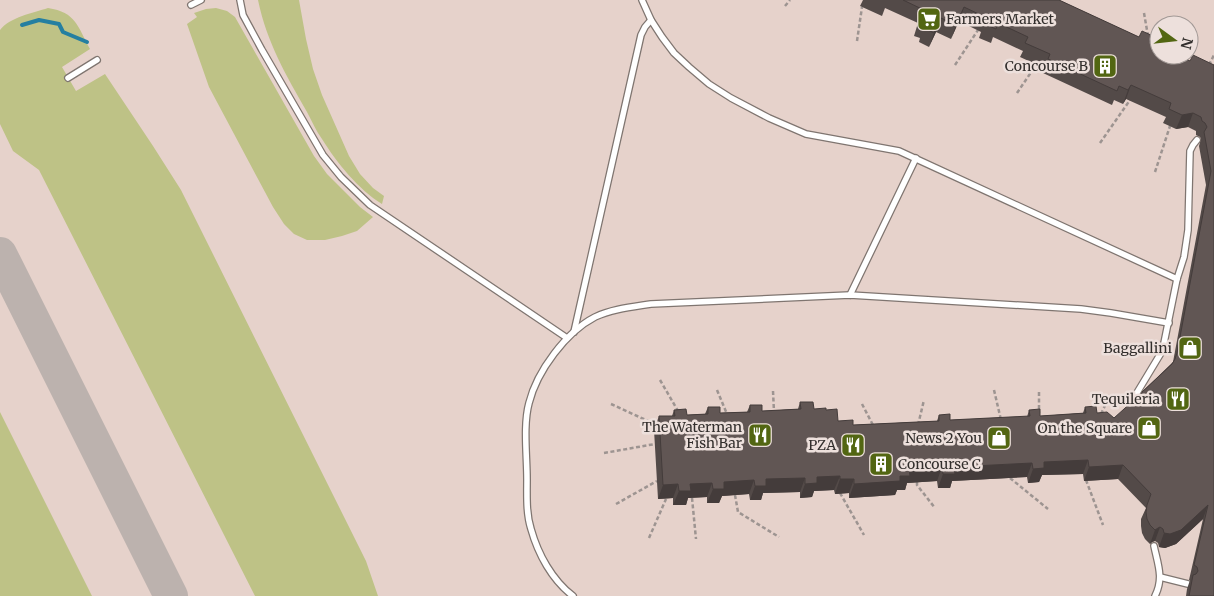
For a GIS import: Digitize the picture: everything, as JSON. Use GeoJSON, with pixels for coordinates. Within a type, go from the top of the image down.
{"type":"FeatureCollection","features":[{"type":"Feature","properties":{"kind":"lane"},"geometry":{"type":"LineString","coordinates":[[191,5],[201,0]]}},
{"type":"Feature","properties":{"kind":"lane"},"geometry":{"type":"LineString","coordinates":[[240,0],[243,15],[272,67],[323,155],[340,177],[370,204],[567,338]]}},
{"type":"Feature","properties":{"kind":"lane"},"geometry":{"type":"LineString","coordinates":[[642,0],[651,20],[674,53],[709,84],[738,102],[806,134],[899,151],[1177,280]]}},
{"type":"Feature","properties":{"kind":"lane"},"geometry":{"type":"LineString","coordinates":[[574,332],[641,35],[651,20]]}},
{"type":"Feature","properties":{"kind":"lane"},"geometry":{"type":"LineString","coordinates":[[68,78],[97,60]]}},
{"type":"Feature","properties":{"kind":"lane"},"geometry":{"type":"LineString","coordinates":[[1132,411],[1132,401],[1161,353],[1169,323],[1188,230],[1190,151],[1197,140]]}},
{"type":"Feature","properties":{"kind":"lane"},"geometry":{"type":"LineString","coordinates":[[850,295],[916,158]]}},
{"type":"Feature","properties":{"kind":"lane"},"geometry":{"type":"LineString","coordinates":[[573,596],[551,574],[530,528],[527,503],[526,425],[529,403],[548,361],[567,338],[595,318],[622,308],[650,304],[850,295],[1081,309],[1111,312],[1169,323]]}},
{"type":"Feature","properties":{"kind":"lane"},"geometry":{"type":"LineString","coordinates":[[1154,546],[1160,577],[1160,583],[1155,596]]}},
{"type":"Feature","properties":{"kind":"lane"},"geometry":{"type":"LineString","coordinates":[[1160,577],[1188,584]]}},
{"type":"Feature","properties":{"kind":"path"},"geometry":{"type":"LineString","coordinates":[[785,6],[790,0]]}},
{"type":"Feature","properties":{"kind":"path"},"geometry":{"type":"LineString","coordinates":[[857,41],[862,7]]}},
{"type":"Feature","properties":{"kind":"path"},"geometry":{"type":"LineString","coordinates":[[1144,13],[1149,41]]}},
{"type":"Feature","properties":{"kind":"path"},"geometry":{"type":"LineString","coordinates":[[955,65],[978,30]]}},
{"type":"Feature","properties":{"kind":"path"},"geometry":{"type":"LineString","coordinates":[[1208,69],[1214,55]]}},
{"type":"Feature","properties":{"kind":"path"},"geometry":{"type":"LineString","coordinates":[[1017,93],[1040,59]]}},
{"type":"Feature","properties":{"kind":"path"},"geometry":{"type":"LineString","coordinates":[[1100,143],[1130,100]]}},
{"type":"Feature","properties":{"kind":"path"},"geometry":{"type":"LineString","coordinates":[[1155,172],[1170,126]]}},
{"type":"Feature","properties":{"kind":"path"},"geometry":{"type":"LineString","coordinates":[[660,380],[679,412]]}},
{"type":"Feature","properties":{"kind":"path"},"geometry":{"type":"LineString","coordinates":[[717,390],[728,417]]}},
{"type":"Feature","properties":{"kind":"path"},"geometry":{"type":"LineString","coordinates":[[994,390],[1001,423]]}},
{"type":"Feature","properties":{"kind":"path"},"geometry":{"type":"LineString","coordinates":[[773,391],[774,416]]}},
{"type":"Feature","properties":{"kind":"path"},"geometry":{"type":"LineString","coordinates":[[1039,392],[1039,420]]}},
{"type":"Feature","properties":{"kind":"path"},"geometry":{"type":"LineString","coordinates":[[1099,419],[1110,395]]}},
{"type":"Feature","properties":{"kind":"path"},"geometry":{"type":"LineString","coordinates":[[918,427],[924,400]]}},
{"type":"Feature","properties":{"kind":"path"},"geometry":{"type":"LineString","coordinates":[[611,404],[663,428]]}},
{"type":"Feature","properties":{"kind":"path"},"geometry":{"type":"LineString","coordinates":[[862,404],[875,429]]}},
{"type":"Feature","properties":{"kind":"path"},"geometry":{"type":"LineString","coordinates":[[604,453],[655,444]]}},
{"type":"Feature","properties":{"kind":"path"},"geometry":{"type":"LineString","coordinates":[[1010,478],[1048,509]]}},
{"type":"Feature","properties":{"kind":"path"},"geometry":{"type":"LineString","coordinates":[[1086,480],[1103,525]]}},
{"type":"Feature","properties":{"kind":"path"},"geometry":{"type":"LineString","coordinates":[[616,504],[657,481]]}},
{"type":"Feature","properties":{"kind":"path"},"geometry":{"type":"LineString","coordinates":[[917,482],[917,485],[935,508]]}},
{"type":"Feature","properties":{"kind":"path"},"geometry":{"type":"LineString","coordinates":[[840,493],[864,535]]}},
{"type":"Feature","properties":{"kind":"path"},"geometry":{"type":"LineString","coordinates":[[735,495],[738,512],[779,537]]}},
{"type":"Feature","properties":{"kind":"path"},"geometry":{"type":"LineString","coordinates":[[692,498],[696,539]]}},
{"type":"Feature","properties":{"kind":"path"},"geometry":{"type":"LineString","coordinates":[[649,538],[666,499]]}},
{"type":"Feature","properties":{"kind":"shaded area"},"geometry":{"type":"Polygon","coordinates":[[[0,0],[1214,0],[1214,596],[0,596],[0,0]]]}},
{"type":"Feature","properties":{"kind":"green space"},"geometry":{"type":"Polygon","coordinates":[[[258,0],[299,0],[313,69],[322,95],[349,156],[360,174],[373,188],[384,196],[382,204],[349,175],[318,133],[272,45],[258,0]]]}},
{"type":"Feature","properties":{"kind":"green space"},"geometry":{"type":"Polygon","coordinates":[[[48,8],[65,13],[70,17],[79,27],[90,49],[62,67],[76,91],[105,74],[181,190],[366,561],[378,596],[255,596],[39,170],[13,151],[0,124],[0,30],[16,19],[48,8]]]}},
{"type":"Feature","properties":{"kind":"green space"},"geometry":{"type":"Polygon","coordinates":[[[216,8],[227,11],[235,17],[314,156],[327,174],[360,207],[373,217],[357,231],[325,240],[307,240],[294,234],[284,224],[273,207],[209,87],[187,24],[197,17],[194,13],[216,8]]]}},
{"type":"Feature","properties":{"kind":"green space"},"geometry":{"type":"Polygon","coordinates":[[[0,412],[92,596],[0,596],[0,412]]]}},
{"type":"Feature","properties":{"kind":"building"},"geometry":{"type":"Polygon","coordinates":[[[903,0],[1059,0],[1139,37],[1142,31],[1149,34],[1149,65],[1199,65],[1199,58],[1214,65],[1214,596],[1189,596],[1193,575],[1198,571],[1194,565],[1208,505],[1181,530],[1170,534],[1164,533],[1160,527],[1155,530],[1147,519],[1146,512],[1151,494],[1123,465],[1089,467],[1088,460],[1044,462],[1044,468],[1033,469],[1032,463],[954,467],[955,474],[943,474],[942,467],[909,469],[910,476],[900,476],[900,481],[854,484],[854,479],[840,479],[840,476],[817,477],[817,483],[805,484],[805,478],[766,479],[766,486],[755,486],[754,480],[724,482],[724,489],[713,489],[712,483],[690,484],[691,491],[679,491],[678,484],[663,485],[659,416],[675,416],[674,410],[686,409],[687,415],[708,414],[708,407],[720,407],[720,413],[750,412],[750,405],[762,405],[762,411],[801,409],[800,402],[813,402],[814,409],[837,409],[838,421],[853,420],[853,425],[939,421],[939,415],[950,414],[950,420],[1030,416],[1029,410],[1040,409],[1040,416],[1086,413],[1085,407],[1096,406],[1097,413],[1107,412],[1114,418],[1134,400],[1138,402],[1141,400],[1142,392],[1175,359],[1211,171],[1204,132],[1207,127],[1201,117],[1193,113],[1182,115],[1169,109],[1171,103],[1131,85],[1128,90],[1119,86],[1117,91],[1048,59],[1050,54],[1025,43],[1028,37],[998,23],[996,29],[984,24],[987,18],[964,7],[956,25],[941,18],[934,33],[924,28],[925,25],[919,22],[924,10],[903,0]]]}},
{"type":"Feature","properties":{"kind":"waterway"},"geometry":{"type":"LineString","coordinates":[[22,25],[39,20],[59,24],[63,32],[87,42]]}},
{"type":"Feature","properties":{"kind":"taxiway"},"geometry":{"type":"LineString","coordinates":[[0,254],[171,596]]}},
{"type":"Feature","properties":{"kind":"place","name":"Farmers Market"},"geometry":{"type":"Point","coordinates":[929,19]}},
{"type":"Feature","properties":{"kind":"place","name":"Concourse B"},"geometry":{"type":"Point","coordinates":[1105,66]}},
{"type":"Feature","properties":{"kind":"place","name":"Baggallini"},"geometry":{"type":"Point","coordinates":[1190,348]}},
{"type":"Feature","properties":{"kind":"place","name":"Tequileria"},"geometry":{"type":"Point","coordinates":[1178,399]}},
{"type":"Feature","properties":{"kind":"place","name":"On the Square"},"geometry":{"type":"Point","coordinates":[1149,428]}},
{"type":"Feature","properties":{"kind":"place","name":"The Waterman Fish Bar"},"geometry":{"type":"Point","coordinates":[760,435]}},
{"type":"Feature","properties":{"kind":"place","name":"News 2 You"},"geometry":{"type":"Point","coordinates":[999,438]}},
{"type":"Feature","properties":{"kind":"place","name":"PZA"},"geometry":{"type":"Point","coordinates":[853,445]}},
{"type":"Feature","properties":{"kind":"place","name":"Concourse C"},"geometry":{"type":"Point","coordinates":[881,464]}}]}
